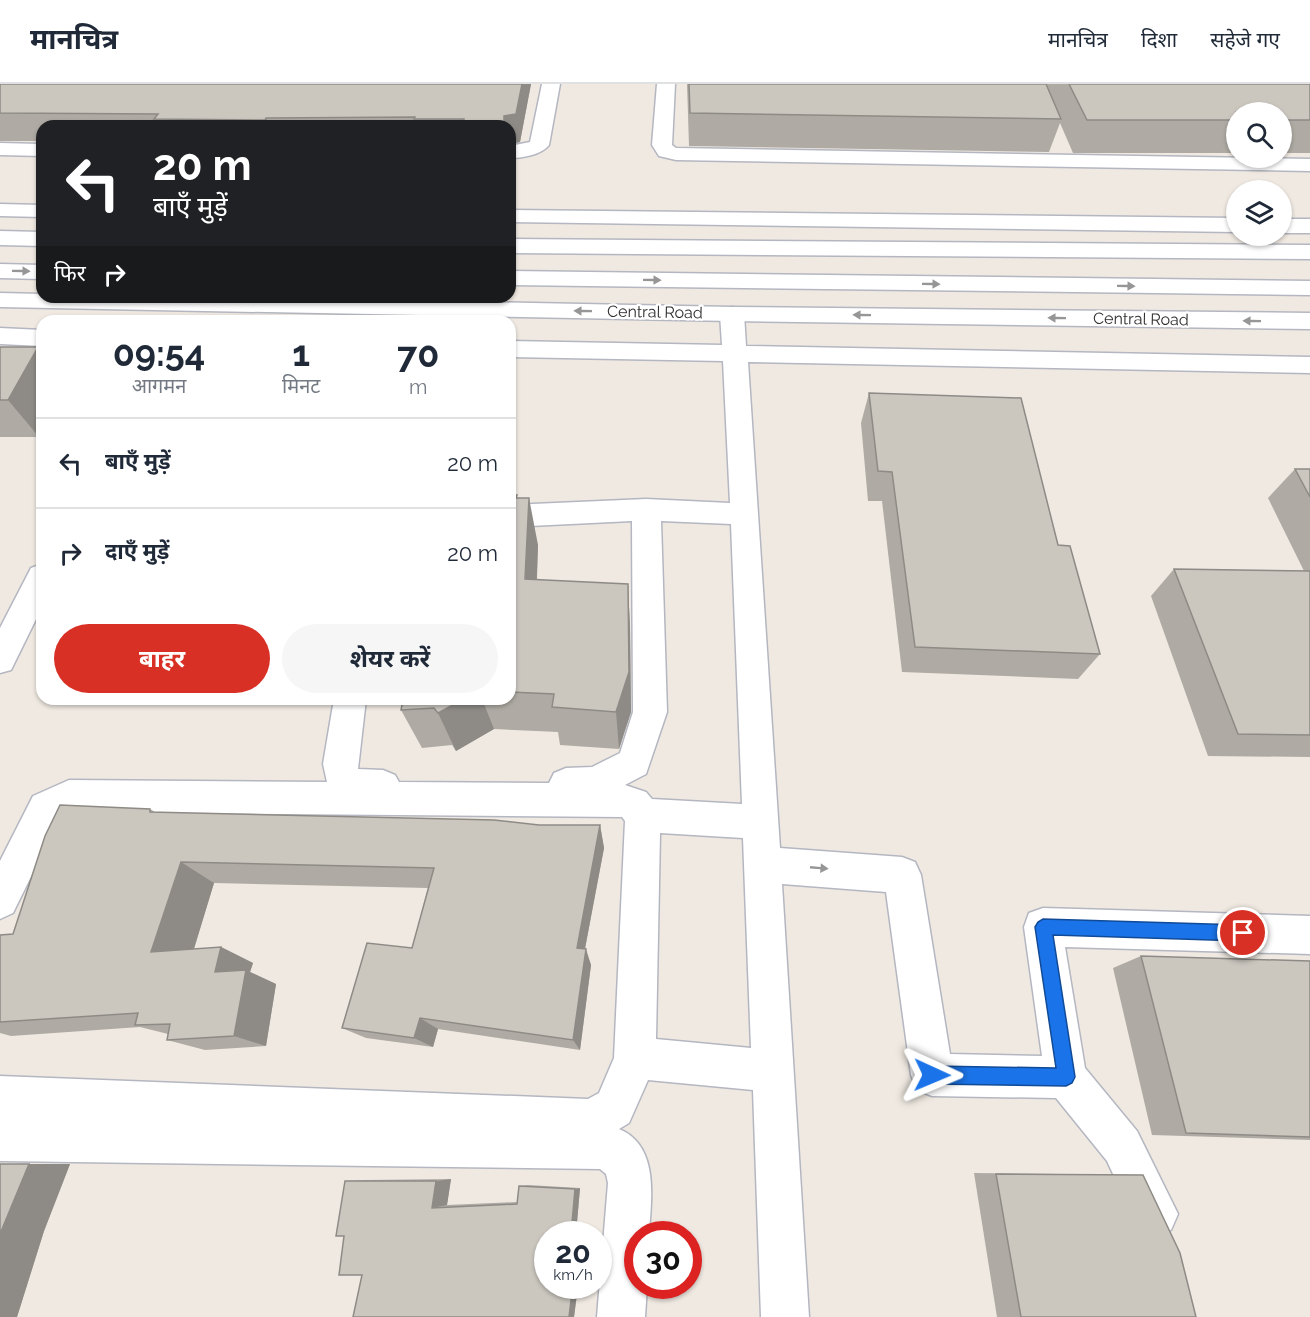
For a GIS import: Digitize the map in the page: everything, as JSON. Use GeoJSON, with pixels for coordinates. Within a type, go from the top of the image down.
{"type":"FeatureCollection","features":[{"type":"Feature","properties":{"kind":"street"},"geometry":{"type":"LineString","coordinates":[[516,152],[539,145],[547,111],[550,84]]}},
{"type":"Feature","properties":{"kind":"street"},"geometry":{"type":"LineString","coordinates":[[666,84],[662,145],[666,152],[676,154],[1310,165]]}},
{"type":"Feature","properties":{"kind":"street"},"geometry":{"type":"LineString","coordinates":[[1056,139],[1065,161]]}},
{"type":"Feature","properties":{"kind":"street"},"geometry":{"type":"LineString","coordinates":[[0,149],[36,150]]}},
{"type":"Feature","properties":{"kind":"street"},"geometry":{"type":"LineString","coordinates":[[0,210],[36,212]]}},
{"type":"Feature","properties":{"kind":"street"},"geometry":{"type":"LineString","coordinates":[[516,216],[1226,225]]}},
{"type":"Feature","properties":{"kind":"street"},"geometry":{"type":"LineString","coordinates":[[596,246],[599,218]]}},
{"type":"Feature","properties":{"kind":"street"},"geometry":{"type":"LineString","coordinates":[[1191,225],[1205,251]]}},
{"type":"Feature","properties":{"kind":"street"},"geometry":{"type":"LineString","coordinates":[[1292,226],[1310,226]]}},
{"type":"Feature","properties":{"kind":"street"},"geometry":{"type":"LineString","coordinates":[[0,238],[36,238]]}},
{"type":"Feature","properties":{"kind":"street"},"geometry":{"type":"LineString","coordinates":[[516,246],[1310,252]]}},
{"type":"Feature","properties":{"kind":"street"},"geometry":{"type":"LineString","coordinates":[[0,271],[36,272]]}},
{"type":"Feature","properties":{"kind":"street","name":"Central Road"},"geometry":{"type":"LineString","coordinates":[[516,278],[1310,288]]}},
{"type":"Feature","properties":{"kind":"street","name":"Central Road"},"geometry":{"type":"LineString","coordinates":[[0,300],[36,301]]}},
{"type":"Feature","properties":{"kind":"street","name":"Central Road"},"geometry":{"type":"LineString","coordinates":[[157,303],[732,314],[1310,321]]}},
{"type":"Feature","properties":{"kind":"street"},"geometry":{"type":"LineString","coordinates":[[732,314],[745,514],[785,1317]]}},
{"type":"Feature","properties":{"kind":"street"},"geometry":{"type":"LineString","coordinates":[[0,336],[36,338]]}},
{"type":"Feature","properties":{"kind":"street"},"geometry":{"type":"LineString","coordinates":[[516,349],[1310,365]]}},
{"type":"Feature","properties":{"kind":"street"},"geometry":{"type":"LineString","coordinates":[[516,516],[646,510],[745,514]]}},
{"type":"Feature","properties":{"kind":"street"},"geometry":{"type":"LineString","coordinates":[[349,705],[340,764],[344,781],[364,786],[596,783],[634,763],[650,712],[646,510]]}},
{"type":"Feature","properties":{"kind":"street"},"geometry":{"type":"LineString","coordinates":[[0,660],[36,588]]}},
{"type":"Feature","properties":{"kind":"street"},"geometry":{"type":"LineString","coordinates":[[0,900],[46,808],[69,796],[619,800],[633,804],[643,815],[635,1058],[614,1108],[592,1121],[0,1097]]}},
{"type":"Feature","properties":{"kind":"street"},"geometry":{"type":"LineString","coordinates":[[643,815],[759,822]]}},
{"type":"Feature","properties":{"kind":"street"},"geometry":{"type":"LineString","coordinates":[[761,864],[902,874],[932,1075],[1066,1077]]}},
{"type":"Feature","properties":{"kind":"street"},"geometry":{"type":"LineString","coordinates":[[1170,1251],[1122,1146],[1066,1077],[1043,927],[1310,934]]}},
{"type":"Feature","properties":{"kind":"street"},"geometry":{"type":"LineString","coordinates":[[635,1058],[772,1071]]}},
{"type":"Feature","properties":{"kind":"street"},"geometry":{"type":"LineString","coordinates":[[0,1139],[609,1147],[625,1162],[630,1183],[621,1317]]}},
{"type":"Feature","properties":{"kind":"building"},"geometry":{"type":"Polygon","coordinates":[[[0,84],[522,84],[516,114],[504,116],[504,120],[414,119],[415,117],[266,118],[265,120],[154,119],[158,114],[0,113],[0,84]]]}},
{"type":"Feature","properties":{"kind":"building"},"geometry":{"type":"Polygon","coordinates":[[[689,84],[1046,84],[1061,119],[690,113],[689,84]]]}},
{"type":"Feature","properties":{"kind":"building"},"geometry":{"type":"Polygon","coordinates":[[[1069,84],[1310,84],[1310,120],[1292,120],[1292,102],[1226,102],[1226,120],[1087,120],[1069,84]]]}},
{"type":"Feature","properties":{"kind":"building"},"geometry":{"type":"Polygon","coordinates":[[[0,347],[36,347],[8,400],[0,400],[0,347]]]}},
{"type":"Feature","properties":{"kind":"building"},"geometry":{"type":"Polygon","coordinates":[[[869,393],[1021,398],[1058,545],[1070,546],[1100,654],[915,647],[892,472],[878,471],[869,393]]]}},
{"type":"Feature","properties":{"kind":"building"},"geometry":{"type":"Polygon","coordinates":[[[1295,469],[1310,469],[1310,497],[1295,469]]]}},
{"type":"Feature","properties":{"kind":"building"},"geometry":{"type":"Polygon","coordinates":[[[516,498],[529,498],[525,579],[628,584],[629,672],[616,712],[552,707],[554,694],[516,692],[516,498]]]}},
{"type":"Feature","properties":{"kind":"building"},"geometry":{"type":"Polygon","coordinates":[[[1174,569],[1310,571],[1310,735],[1238,734],[1174,569]]]}},
{"type":"Feature","properties":{"kind":"building"},"geometry":{"type":"Polygon","coordinates":[[[402,705],[453,705],[438,713],[434,708],[401,710],[402,705]]]}},
{"type":"Feature","properties":{"kind":"building"},"geometry":{"type":"Polygon","coordinates":[[[60,805],[150,809],[150,812],[494,820],[539,825],[600,825],[577,948],[586,949],[573,1040],[420,1018],[414,1038],[342,1028],[367,943],[412,948],[434,868],[181,862],[151,952],[221,947],[215,972],[246,970],[234,1036],[167,1040],[170,1024],[135,1025],[138,1013],[0,1022],[0,935],[13,934],[45,836],[60,805]]]}},
{"type":"Feature","properties":{"kind":"building"},"geometry":{"type":"Polygon","coordinates":[[[1141,956],[1310,961],[1310,1137],[1186,1133],[1141,956]]]}},
{"type":"Feature","properties":{"kind":"building"},"geometry":{"type":"Polygon","coordinates":[[[0,1164],[29,1164],[0,1234],[0,1164]]]}},
{"type":"Feature","properties":{"kind":"building"},"geometry":{"type":"Polygon","coordinates":[[[996,1174],[1143,1175],[1180,1253],[1196,1317],[1021,1317],[996,1174]]]}},
{"type":"Feature","properties":{"kind":"building"},"geometry":{"type":"Polygon","coordinates":[[[345,1181],[436,1181],[432,1208],[517,1204],[519,1186],[575,1189],[572,1221],[534,1221],[534,1299],[571,1299],[569,1317],[353,1317],[362,1275],[339,1275],[344,1236],[336,1236],[345,1181]]]}},
{"type":"Feature","properties":{"kind":"route"},"geometry":{"type":"LineString","coordinates":[[932,1075],[1066,1077],[1043,927],[1243,933]]}}]}
